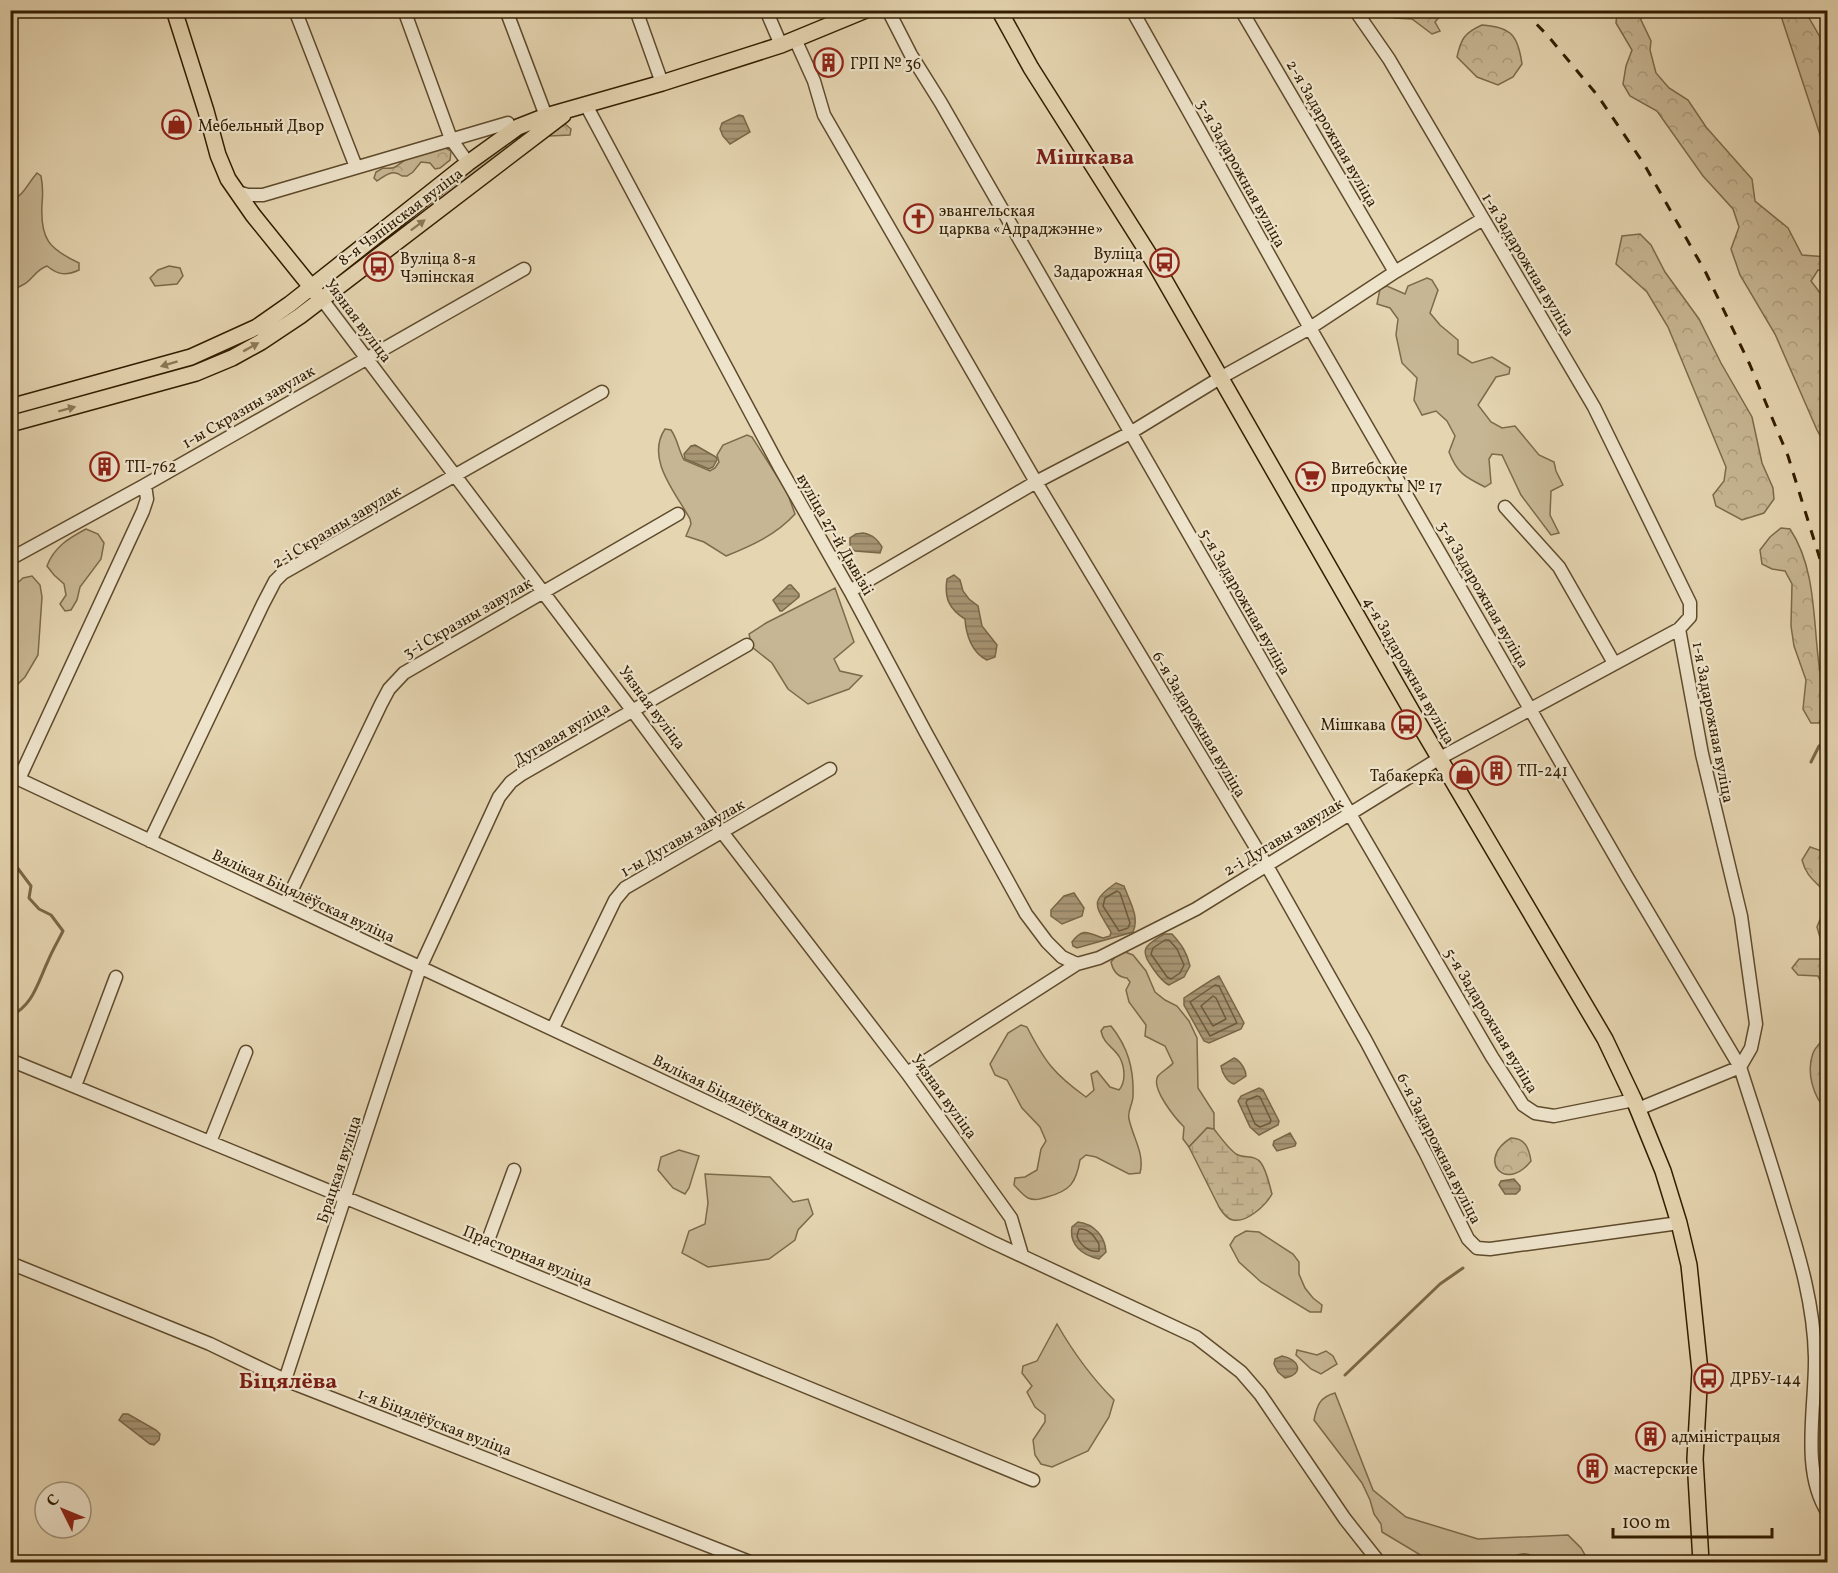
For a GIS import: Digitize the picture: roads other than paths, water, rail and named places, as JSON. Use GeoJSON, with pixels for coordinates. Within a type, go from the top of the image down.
{"type":"FeatureCollection","features":[{"type":"Feature","properties":{"kind":"main road","name":"Уязная вуліца"},"geometry":{"type":"LineString","coordinates":[[174,10],[218,155],[228,179],[321,298]]}},
{"type":"Feature","properties":{"kind":"main road","name":"8-я Чэпінская вуліца"},"geometry":{"type":"LineString","coordinates":[[10,407],[191,357],[257,327],[290,304],[513,125],[662,83],[781,45],[866,10]]}},
{"type":"Feature","properties":{"kind":"main road","name":"4-я Задарожная вуліца"},"geometry":{"type":"LineString","coordinates":[[999,10],[1031,68],[1157,267],[1605,1039],[1636,1104],[1663,1172],[1689,1265],[1700,1371],[1700,1407],[1695,1459],[1701,1563]]}},
{"type":"Feature","properties":{"kind":"main road","name":"8-я Чэпінская вуліца"},"geometry":{"type":"LineString","coordinates":[[10,424],[196,374],[261,342],[300,316],[570,110]]}},
{"type":"Feature","properties":{"kind":"street"},"geometry":{"type":"LineString","coordinates":[[295,10],[356,167]]}},
{"type":"Feature","properties":{"kind":"street"},"geometry":{"type":"LineString","coordinates":[[404,10],[451,139],[468,163]]}},
{"type":"Feature","properties":{"kind":"street"},"geometry":{"type":"LineString","coordinates":[[506,10],[546,116]]}},
{"type":"Feature","properties":{"kind":"street"},"geometry":{"type":"LineString","coordinates":[[636,10],[662,83]]}},
{"type":"Feature","properties":{"kind":"street"},"geometry":{"type":"LineString","coordinates":[[766,10],[781,45]]}},
{"type":"Feature","properties":{"kind":"street","name":"5-я Задарожная вуліца"},"geometry":{"type":"LineString","coordinates":[[888,10],[911,55],[1350,814],[1523,1106],[1535,1113],[1554,1116],[1636,1104],[1740,1067]]}},
{"type":"Feature","properties":{"kind":"street","name":"3-я Задарожная вуліца"},"geometry":{"type":"LineString","coordinates":[[1132,10],[1311,328],[1627,877],[1740,1067]]}},
{"type":"Feature","properties":{"kind":"street","name":"2-я Задарожная вуліца"},"geometry":{"type":"LineString","coordinates":[[1242,10],[1395,272]]}},
{"type":"Feature","properties":{"kind":"street","name":"1-я Задарожная вуліца"},"geometry":{"type":"LineString","coordinates":[[1355,10],[1389,59],[1594,407],[1690,603],[1690,617],[1679,628],[1702,754],[1741,916],[1756,1024],[1751,1048],[1740,1067]]}},
{"type":"Feature","properties":{"kind":"street","name":"6-я Задарожная вуліца"},"geometry":{"type":"LineString","coordinates":[[795,39],[814,81],[824,115],[1036,482],[1266,866],[1366,1041],[1468,1239],[1477,1248],[1490,1249],[1679,1223]]}},
{"type":"Feature","properties":{"kind":"street","name":"вуліца 27-й Дывізіі"},"geometry":{"type":"LineString","coordinates":[[586,105],[779,466],[850,591],[1026,914],[1047,942],[1062,957],[1077,964]]}},
{"type":"Feature","properties":{"kind":"street","name":"8-я Чэпінская вуліца"},"geometry":{"type":"LineString","coordinates":[[237,192],[263,195],[451,139],[513,125]]}},
{"type":"Feature","properties":{"kind":"street"},"geometry":{"type":"LineString","coordinates":[[850,591],[1036,482],[1130,433],[1220,378],[1311,328],[1395,272],[1483,219]]}},
{"type":"Feature","properties":{"kind":"street","name":"1-ы Скразны завулак"},"geometry":{"type":"LineString","coordinates":[[10,559],[145,485],[524,269]]}},
{"type":"Feature","properties":{"kind":"street","name":"Уязная вуліца"},"geometry":{"type":"LineString","coordinates":[[321,298],[722,832],[907,1073],[1011,1218],[1022,1255]]}},
{"type":"Feature","properties":{"kind":"street","name":"2-і Скразны завулак"},"geometry":{"type":"LineString","coordinates":[[150,841],[275,581],[294,567],[602,392]]}},
{"type":"Feature","properties":{"kind":"street"},"geometry":{"type":"LineString","coordinates":[[15,777],[143,511],[147,499],[145,485]]}},
{"type":"Feature","properties":{"kind":"street"},"geometry":{"type":"LineString","coordinates":[[1505,507],[1559,567],[1614,663]]}},
{"type":"Feature","properties":{"kind":"street","name":"3-і Скразны завулак"},"geometry":{"type":"LineString","coordinates":[[285,904],[389,689],[404,673],[678,514]]}},
{"type":"Feature","properties":{"kind":"street","name":"2-і Дугавы завулак"},"geometry":{"type":"LineString","coordinates":[[907,1073],[1077,964],[1100,958],[1196,909],[1440,758],[1679,628]]}},
{"type":"Feature","properties":{"kind":"street","name":"Дугавая вуліца"},"geometry":{"type":"LineString","coordinates":[[420,968],[499,796],[511,782],[747,645]]}},
{"type":"Feature","properties":{"kind":"street","name":"1-ы Дугавы завулак"},"geometry":{"type":"LineString","coordinates":[[553,1028],[615,900],[626,888],[830,770]]}},
{"type":"Feature","properties":{"kind":"street","name":"Вялікая Біцялёўская вуліца"},"geometry":{"type":"LineString","coordinates":[[15,777],[420,968],[553,1028],[742,1118],[992,1242],[1196,1337],[1241,1372],[1272,1410],[1345,1519],[1379,1563]]}},
{"type":"Feature","properties":{"kind":"street","name":"Брацкая вуліца"},"geometry":{"type":"LineString","coordinates":[[285,1380],[420,968]]}},
{"type":"Feature","properties":{"kind":"street"},"geometry":{"type":"LineString","coordinates":[[75,1086],[116,977]]}},
{"type":"Feature","properties":{"kind":"street"},"geometry":{"type":"LineString","coordinates":[[210,1142],[246,1052]]}},
{"type":"Feature","properties":{"kind":"street","name":"Прасторная вуліца"},"geometry":{"type":"LineString","coordinates":[[10,1060],[1033,1480]]}},
{"type":"Feature","properties":{"kind":"street"},"geometry":{"type":"LineString","coordinates":[[1740,1067],[1805,1278],[1815,1357],[1811,1444],[1813,1471],[1823,1507],[1827,1513]]}},
{"type":"Feature","properties":{"kind":"street"},"geometry":{"type":"LineString","coordinates":[[483,1254],[514,1170]]}},
{"type":"Feature","properties":{"kind":"street"},"geometry":{"type":"LineString","coordinates":[[992,1242],[1006,1237],[1010,1231],[1011,1218]]}},
{"type":"Feature","properties":{"kind":"street","name":"1-я Біцялёўская вуліца"},"geometry":{"type":"LineString","coordinates":[[10,1263],[210,1344],[285,1380],[750,1563]]}},
{"type":"Feature","properties":{"kind":"water"},"geometry":{"type":"Polygon","coordinates":[[[739,115],[743,116],[750,132],[730,144],[720,129],[722,123],[739,115]]]}},
{"type":"Feature","properties":{"kind":"water"},"geometry":{"type":"Polygon","coordinates":[[[695,445],[716,457],[717,460],[713,467],[709,469],[685,459],[684,454],[695,445]]]}},
{"type":"Feature","properties":{"kind":"water"},"geometry":{"type":"Polygon","coordinates":[[[863,533],[872,536],[878,542],[882,547],[880,553],[855,551],[850,547],[850,538],[863,533]]]}},
{"type":"Feature","properties":{"kind":"water"},"geometry":{"type":"Polygon","coordinates":[[[954,575],[960,580],[963,591],[969,599],[978,606],[982,626],[997,645],[995,657],[987,660],[977,653],[968,637],[965,619],[951,607],[946,592],[947,579],[954,575]]]}},
{"type":"Feature","properties":{"kind":"water"},"geometry":{"type":"Polygon","coordinates":[[[789,585],[799,594],[799,597],[780,611],[773,600],[789,585]]]}},
{"type":"Feature","properties":{"kind":"water"},"geometry":{"type":"Polygon","coordinates":[[[1116,883],[1124,886],[1133,909],[1135,926],[1133,932],[1077,948],[1073,946],[1072,942],[1083,933],[1087,932],[1103,938],[1110,936],[1111,932],[1097,905],[1101,895],[1116,883]]]}},
{"type":"Feature","properties":{"kind":"water"},"geometry":{"type":"Polygon","coordinates":[[[1074,893],[1084,908],[1082,916],[1062,924],[1051,916],[1051,910],[1064,896],[1074,893]]]}},
{"type":"Feature","properties":{"kind":"water"},"geometry":{"type":"Polygon","coordinates":[[[1164,934],[1172,934],[1178,941],[1190,966],[1184,977],[1169,985],[1157,975],[1145,951],[1149,944],[1164,934]]]}},
{"type":"Feature","properties":{"kind":"water"},"geometry":{"type":"Polygon","coordinates":[[[1219,976],[1244,1023],[1241,1029],[1209,1043],[1204,1041],[1184,1005],[1184,998],[1219,976]]]}},
{"type":"Feature","properties":{"kind":"water"},"geometry":{"type":"Polygon","coordinates":[[[1234,1058],[1242,1066],[1246,1076],[1234,1084],[1225,1077],[1221,1066],[1234,1058]]]}},
{"type":"Feature","properties":{"kind":"water"},"geometry":{"type":"Polygon","coordinates":[[[1259,1088],[1263,1090],[1279,1121],[1278,1125],[1259,1135],[1250,1127],[1238,1101],[1241,1096],[1259,1088]]]}},
{"type":"Feature","properties":{"kind":"water"},"geometry":{"type":"Polygon","coordinates":[[[1290,1133],[1296,1143],[1295,1146],[1277,1151],[1273,1145],[1274,1141],[1290,1133]]]}},
{"type":"Feature","properties":{"kind":"water"},"geometry":{"type":"Polygon","coordinates":[[[1514,1179],[1520,1186],[1520,1190],[1516,1194],[1505,1194],[1499,1185],[1501,1181],[1514,1179]]]}},
{"type":"Feature","properties":{"kind":"water"},"geometry":{"type":"Polygon","coordinates":[[[1078,1222],[1094,1228],[1101,1236],[1106,1252],[1099,1259],[1082,1252],[1075,1244],[1072,1227],[1078,1222]]]}},
{"type":"Feature","properties":{"kind":"water"},"geometry":{"type":"Polygon","coordinates":[[[1282,1356],[1292,1360],[1297,1367],[1295,1373],[1285,1378],[1274,1364],[1275,1359],[1282,1356]]]}},
{"type":"Feature","properties":{"kind":"water"},"geometry":{"type":"Polygon","coordinates":[[[123,1414],[128,1414],[156,1430],[160,1434],[159,1440],[154,1445],[150,1444],[119,1420],[123,1414]]]}},
{"type":"Feature","properties":{"kind":"waterway"},"geometry":{"type":"LineString","coordinates":[[1811,762],[1819,746],[1828,744]]}},
{"type":"Feature","properties":{"kind":"waterway"},"geometry":{"type":"LineString","coordinates":[[10,858],[31,886],[29,898],[39,909],[51,915],[63,931],[29,1000],[18,1012],[10,1016]]}},
{"type":"Feature","properties":{"kind":"waterway"},"geometry":{"type":"LineString","coordinates":[[1345,1375],[1440,1284],[1463,1268]]}},
{"type":"Feature","properties":{"kind":"railway"},"geometry":{"type":"LineString","coordinates":[[1523,10],[1598,96],[1644,164],[1706,273],[1750,365],[1788,456],[1828,585]]}},
{"type":"Feature","properties":{"kind":"place","name":"ГРП № 36"},"geometry":{"type":"Point","coordinates":[829,63]}},
{"type":"Feature","properties":{"kind":"place","name":"Мебельный Двор"},"geometry":{"type":"Point","coordinates":[177,125]}},
{"type":"Feature","properties":{"kind":"place","name":"эвангельская царква «Адраджэнне»"},"geometry":{"type":"Point","coordinates":[918,219]}},
{"type":"Feature","properties":{"kind":"place","name":"Вуліца Задарожная"},"geometry":{"type":"Point","coordinates":[1164,262]}},
{"type":"Feature","properties":{"kind":"place","name":"Вуліца 8-я Чэпінская"},"geometry":{"type":"Point","coordinates":[379,267]}},
{"type":"Feature","properties":{"kind":"place","name":"ТП-762"},"geometry":{"type":"Point","coordinates":[104,466]}},
{"type":"Feature","properties":{"kind":"place","name":"Витебские продукты № 17"},"geometry":{"type":"Point","coordinates":[1310,477]}},
{"type":"Feature","properties":{"kind":"place","name":"Мішкава"},"geometry":{"type":"Point","coordinates":[1407,724]}},
{"type":"Feature","properties":{"kind":"place","name":"ТП-241"},"geometry":{"type":"Point","coordinates":[1496,770]}},
{"type":"Feature","properties":{"kind":"place","name":"Табакерка"},"geometry":{"type":"Point","coordinates":[1465,775]}},
{"type":"Feature","properties":{"kind":"place","name":"ДРБУ-144"},"geometry":{"type":"Point","coordinates":[1709,1378]}},
{"type":"Feature","properties":{"kind":"place","name":"адміністрацыя"},"geometry":{"type":"Point","coordinates":[1650,1436]}},
{"type":"Feature","properties":{"kind":"place","name":"мастерские"},"geometry":{"type":"Point","coordinates":[1593,1468]}},
{"type":"Feature","properties":{"kind":"district","name":"Мішкава"},"geometry":{"type":"Point","coordinates":[1085,156]}},
{"type":"Feature","properties":{"kind":"district","name":"Біцялёва"},"geometry":{"type":"Point","coordinates":[288,1380]}}]}
